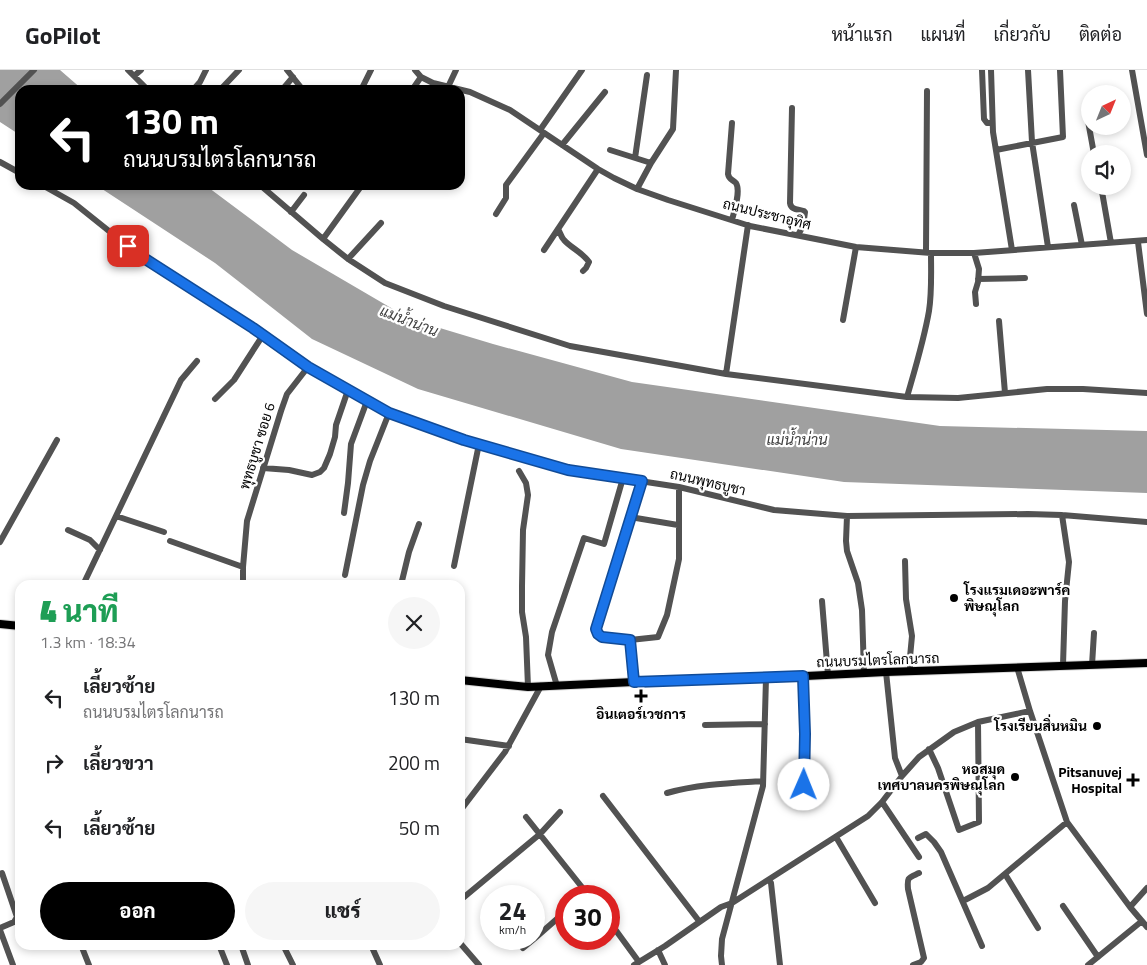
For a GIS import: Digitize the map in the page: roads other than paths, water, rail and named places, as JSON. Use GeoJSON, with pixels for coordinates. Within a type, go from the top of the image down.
{"type":"FeatureCollection","features":[{"type":"Feature","properties":{"kind":"main road"},"geometry":{"type":"LineString","coordinates":[[0,624],[15,626]]}},
{"type":"Feature","properties":{"kind":"main road","name":"ถนนบรมไตรโลกนารถ"},"geometry":{"type":"LineString","coordinates":[[465,681],[528,687],[1147,663]]}},
{"type":"Feature","properties":{"kind":"street"},"geometry":{"type":"LineString","coordinates":[[19,85],[34,70]]}},
{"type":"Feature","properties":{"kind":"street"},"geometry":{"type":"LineString","coordinates":[[128,70],[143,85]]}},
{"type":"Feature","properties":{"kind":"street"},"geometry":{"type":"LineString","coordinates":[[134,76],[141,70]]}},
{"type":"Feature","properties":{"kind":"street"},"geometry":{"type":"LineString","coordinates":[[197,85],[206,70]]}},
{"type":"Feature","properties":{"kind":"street"},"geometry":{"type":"LineString","coordinates":[[225,85],[239,70]]}},
{"type":"Feature","properties":{"kind":"street"},"geometry":{"type":"LineString","coordinates":[[287,70],[299,85]]}},
{"type":"Feature","properties":{"kind":"street"},"geometry":{"type":"LineString","coordinates":[[364,85],[371,70]]}},
{"type":"Feature","properties":{"kind":"street","name":"ถนนประชาอุทิศ"},"geometry":{"type":"LineString","coordinates":[[415,70],[421,77],[440,85]]}},
{"type":"Feature","properties":{"kind":"street"},"geometry":{"type":"LineString","coordinates":[[449,85],[456,70]]}},
{"type":"Feature","properties":{"kind":"street"},"geometry":{"type":"LineString","coordinates":[[496,214],[506,198],[506,185],[582,70]]}},
{"type":"Feature","properties":{"kind":"street"},"geometry":{"type":"LineString","coordinates":[[637,189],[651,162],[673,129],[676,70]]}},
{"type":"Feature","properties":{"kind":"street"},"geometry":{"type":"LineString","coordinates":[[982,70],[984,118],[987,123],[992,123]]}},
{"type":"Feature","properties":{"kind":"street"},"geometry":{"type":"LineString","coordinates":[[991,70],[992,123],[1012,250]]}},
{"type":"Feature","properties":{"kind":"street"},"geometry":{"type":"LineString","coordinates":[[1028,70],[1032,142],[1048,247]]}},
{"type":"Feature","properties":{"kind":"street"},"geometry":{"type":"LineString","coordinates":[[996,150],[1064,137],[1060,70]]}},
{"type":"Feature","properties":{"kind":"street"},"geometry":{"type":"LineString","coordinates":[[1132,70],[1147,155]]}},
{"type":"Feature","properties":{"kind":"street"},"geometry":{"type":"LineString","coordinates":[[635,158],[648,75]]}},
{"type":"Feature","properties":{"kind":"street"},"geometry":{"type":"LineString","coordinates":[[286,85],[293,77]]}},
{"type":"Feature","properties":{"kind":"street"},"geometry":{"type":"LineString","coordinates":[[415,85],[421,77]]}},
{"type":"Feature","properties":{"kind":"street"},"geometry":{"type":"LineString","coordinates":[[0,104],[15,89]]}},
{"type":"Feature","properties":{"kind":"street","name":"ถนนประชาอุทิศ"},"geometry":{"type":"LineString","coordinates":[[465,91],[510,110],[598,169],[637,189],[748,225],[856,247],[929,253],[974,253],[1147,240]]}},
{"type":"Feature","properties":{"kind":"street"},"geometry":{"type":"LineString","coordinates":[[907,397],[929,310],[931,284],[926,91]]}},
{"type":"Feature","properties":{"kind":"street"},"geometry":{"type":"LineString","coordinates":[[562,145],[605,92]]}},
{"type":"Feature","properties":{"kind":"street"},"geometry":{"type":"LineString","coordinates":[[792,108],[790,203],[793,209],[805,212],[803,226],[798,235]]}},
{"type":"Feature","properties":{"kind":"street"},"geometry":{"type":"LineString","coordinates":[[732,123],[728,174],[737,189],[736,208],[732,220]]}},
{"type":"Feature","properties":{"kind":"street"},"geometry":{"type":"LineString","coordinates":[[610,150],[651,162]]}},
{"type":"Feature","properties":{"kind":"street"},"geometry":{"type":"LineString","coordinates":[[0,162],[15,170]]}},
{"type":"Feature","properties":{"kind":"street"},"geometry":{"type":"LineString","coordinates":[[544,250],[598,169]]}},
{"type":"Feature","properties":{"kind":"street","name":"ถนนพุทธบูชา"},"geometry":{"type":"LineString","coordinates":[[51,190],[74,203],[139,255],[263,335],[308,367],[389,413],[464,440],[568,470],[679,487],[774,510],[847,516],[1062,515],[1147,522]]}},
{"type":"Feature","properties":{"kind":"street"},"geometry":{"type":"LineString","coordinates":[[266,190],[348,259],[385,283],[444,306],[570,346],[726,374],[907,397],[958,398],[1047,389],[1147,393]]}},
{"type":"Feature","properties":{"kind":"street"},"geometry":{"type":"LineString","coordinates":[[323,239],[358,190]]}},
{"type":"Feature","properties":{"kind":"street"},"geometry":{"type":"LineString","coordinates":[[1103,195],[1111,243]]}},
{"type":"Feature","properties":{"kind":"street"},"geometry":{"type":"LineString","coordinates":[[291,212],[304,196]]}},
{"type":"Feature","properties":{"kind":"street"},"geometry":{"type":"LineString","coordinates":[[1074,205],[1082,245]]}},
{"type":"Feature","properties":{"kind":"street"},"geometry":{"type":"LineString","coordinates":[[348,259],[381,223]]}},
{"type":"Feature","properties":{"kind":"street"},"geometry":{"type":"LineString","coordinates":[[726,374],[748,225]]}},
{"type":"Feature","properties":{"kind":"street"},"geometry":{"type":"LineString","coordinates":[[558,229],[563,239],[589,262],[582,271]]}},
{"type":"Feature","properties":{"kind":"street"},"geometry":{"type":"LineString","coordinates":[[1138,242],[1147,314]]}},
{"type":"Feature","properties":{"kind":"street"},"geometry":{"type":"LineString","coordinates":[[843,320],[856,247]]}},
{"type":"Feature","properties":{"kind":"street"},"geometry":{"type":"LineString","coordinates":[[974,253],[979,269],[975,292],[976,304]]}},
{"type":"Feature","properties":{"kind":"street"},"geometry":{"type":"LineString","coordinates":[[978,279],[1025,278]]}},
{"type":"Feature","properties":{"kind":"street"},"geometry":{"type":"LineString","coordinates":[[1000,321],[1005,393]]}},
{"type":"Feature","properties":{"kind":"street"},"geometry":{"type":"LineString","coordinates":[[215,398],[234,380],[263,335]]}},
{"type":"Feature","properties":{"kind":"street"},"geometry":{"type":"LineString","coordinates":[[85,580],[181,380],[198,361]]}},
{"type":"Feature","properties":{"kind":"street","name":"พุทธบูชา ซอย 6"},"geometry":{"type":"LineString","coordinates":[[243,580],[247,520],[280,411],[287,394],[308,367]]}},
{"type":"Feature","properties":{"kind":"street"},"geometry":{"type":"LineString","coordinates":[[263,468],[289,470],[312,475],[320,472],[324,468],[330,454],[336,425],[348,390]]}},
{"type":"Feature","properties":{"kind":"street"},"geometry":{"type":"LineString","coordinates":[[344,513],[351,444],[368,401]]}},
{"type":"Feature","properties":{"kind":"street"},"geometry":{"type":"LineString","coordinates":[[345,575],[363,485],[370,461],[389,413]]}},
{"type":"Feature","properties":{"kind":"street"},"geometry":{"type":"LineString","coordinates":[[0,542],[57,440]]}},
{"type":"Feature","properties":{"kind":"street"},"geometry":{"type":"LineString","coordinates":[[454,566],[479,444]]}},
{"type":"Feature","properties":{"kind":"street"},"geometry":{"type":"LineString","coordinates":[[519,471],[526,483],[528,495],[523,530],[522,612],[526,637],[528,687]]}},
{"type":"Feature","properties":{"kind":"street"},"geometry":{"type":"LineString","coordinates":[[557,686],[548,656],[552,632],[584,538],[604,544],[623,478]]}},
{"type":"Feature","properties":{"kind":"street"},"geometry":{"type":"LineString","coordinates":[[642,481],[596,629],[602,637],[630,640],[658,637],[667,614],[679,559],[679,487]]}},
{"type":"Feature","properties":{"kind":"street"},"geometry":{"type":"LineString","coordinates":[[1062,515],[1069,562],[1064,602],[1063,666]]}},
{"type":"Feature","properties":{"kind":"street"},"geometry":{"type":"LineString","coordinates":[[116,516],[164,532]]}},
{"type":"Feature","properties":{"kind":"street"},"geometry":{"type":"LineString","coordinates":[[847,516],[847,551],[858,583],[862,610],[864,673]]}},
{"type":"Feature","properties":{"kind":"street"},"geometry":{"type":"LineString","coordinates":[[630,517],[678,524]]}},
{"type":"Feature","properties":{"kind":"street"},"geometry":{"type":"LineString","coordinates":[[402,580],[409,552],[419,524]]}},
{"type":"Feature","properties":{"kind":"street"},"geometry":{"type":"LineString","coordinates":[[68,530],[90,540],[100,550]]}},
{"type":"Feature","properties":{"kind":"street"},"geometry":{"type":"LineString","coordinates":[[170,540],[243,567]]}},
{"type":"Feature","properties":{"kind":"street"},"geometry":{"type":"LineString","coordinates":[[905,561],[906,599],[912,636],[910,671]]}},
{"type":"Feature","properties":{"kind":"street"},"geometry":{"type":"LineString","coordinates":[[822,601],[828,675]]}},
{"type":"Feature","properties":{"kind":"street"},"geometry":{"type":"LineString","coordinates":[[1092,664],[1094,633]]}},
{"type":"Feature","properties":{"kind":"street"},"geometry":{"type":"LineString","coordinates":[[630,640],[634,682]]}},
{"type":"Feature","properties":{"kind":"street"},"geometry":{"type":"LineString","coordinates":[[1017,667],[1067,822],[1147,927]]}},
{"type":"Feature","properties":{"kind":"street"},"geometry":{"type":"LineString","coordinates":[[886,672],[895,758],[902,776]]}},
{"type":"Feature","properties":{"kind":"street"},"geometry":{"type":"LineString","coordinates":[[803,676],[804,785]]}},
{"type":"Feature","properties":{"kind":"street"},"geometry":{"type":"LineString","coordinates":[[722,965],[722,939],[763,786],[766,678]]}},
{"type":"Feature","properties":{"kind":"street"},"geometry":{"type":"LineString","coordinates":[[465,805],[509,746],[541,686]]}},
{"type":"Feature","properties":{"kind":"street"},"geometry":{"type":"LineString","coordinates":[[620,938],[637,964],[699,921],[721,907],[732,903],[868,816],[919,757],[954,732],[978,722],[1030,711]]}},
{"type":"Feature","properties":{"kind":"street"},"geometry":{"type":"LineString","coordinates":[[929,749],[938,768],[959,830],[979,822],[978,722]]}},
{"type":"Feature","properties":{"kind":"street"},"geometry":{"type":"LineString","coordinates":[[705,725],[765,724]]}},
{"type":"Feature","properties":{"kind":"street"},"geometry":{"type":"LineString","coordinates":[[465,740],[509,746]]}},
{"type":"Feature","properties":{"kind":"street"},"geometry":{"type":"LineString","coordinates":[[667,793],[684,788],[712,784],[763,781]]}},
{"type":"Feature","properties":{"kind":"street"},"geometry":{"type":"LineString","coordinates":[[603,796],[699,921]]}},
{"type":"Feature","properties":{"kind":"street"},"geometry":{"type":"LineString","coordinates":[[882,802],[919,857]]}},
{"type":"Feature","properties":{"kind":"street"},"geometry":{"type":"LineString","coordinates":[[465,896],[540,834],[560,812]]}},
{"type":"Feature","properties":{"kind":"street"},"geometry":{"type":"LineString","coordinates":[[526,816],[578,885]]}},
{"type":"Feature","properties":{"kind":"street"},"geometry":{"type":"LineString","coordinates":[[963,901],[988,888],[1067,822]]}},
{"type":"Feature","properties":{"kind":"street"},"geometry":{"type":"LineString","coordinates":[[918,838],[926,834],[938,846],[982,946]]}},
{"type":"Feature","properties":{"kind":"street"},"geometry":{"type":"LineString","coordinates":[[836,837],[875,902]]}},
{"type":"Feature","properties":{"kind":"street"},"geometry":{"type":"LineString","coordinates":[[2,873],[15,911]]}},
{"type":"Feature","properties":{"kind":"street"},"geometry":{"type":"LineString","coordinates":[[913,965],[921,962],[924,958],[908,889],[908,880],[919,873]]}},
{"type":"Feature","properties":{"kind":"street"},"geometry":{"type":"LineString","coordinates":[[1005,874],[1038,928]]}},
{"type":"Feature","properties":{"kind":"street"},"geometry":{"type":"LineString","coordinates":[[769,880],[771,883],[780,965]]}},
{"type":"Feature","properties":{"kind":"street"},"geometry":{"type":"LineString","coordinates":[[1130,907],[1147,888]]}},
{"type":"Feature","properties":{"kind":"street"},"geometry":{"type":"LineString","coordinates":[[1062,906],[1098,957]]}},
{"type":"Feature","properties":{"kind":"street"},"geometry":{"type":"LineString","coordinates":[[12,965],[0,929],[15,920]]}},
{"type":"Feature","properties":{"kind":"street"},"geometry":{"type":"LineString","coordinates":[[545,929],[555,921]]}},
{"type":"Feature","properties":{"kind":"street"},"geometry":{"type":"LineString","coordinates":[[1088,965],[1142,921]]}},
{"type":"Feature","properties":{"kind":"street"},"geometry":{"type":"LineString","coordinates":[[465,949],[479,965]]}},
{"type":"Feature","properties":{"kind":"street"},"geometry":{"type":"LineString","coordinates":[[82,950],[89,965]]}},
{"type":"Feature","properties":{"kind":"street"},"geometry":{"type":"LineString","coordinates":[[221,950],[227,965]]}},
{"type":"Feature","properties":{"kind":"street"},"geometry":{"type":"LineString","coordinates":[[244,950],[248,965]]}},
{"type":"Feature","properties":{"kind":"street"},"geometry":{"type":"LineString","coordinates":[[286,950],[293,965]]}},
{"type":"Feature","properties":{"kind":"street"},"geometry":{"type":"LineString","coordinates":[[373,950],[380,965]]}},
{"type":"Feature","properties":{"kind":"street"},"geometry":{"type":"LineString","coordinates":[[658,950],[665,965]]}},
{"type":"Feature","properties":{"kind":"water"},"geometry":{"type":"Polygon","coordinates":[[[0,70],[60,70],[77,85],[15,85],[15,132],[0,122],[0,70]]]}},
{"type":"Feature","properties":{"kind":"water","name":"แม่น้ำน่าน"},"geometry":{"type":"Polygon","coordinates":[[[104,190],[212,190],[292,250],[410,319],[632,382],[940,426],[1147,431],[1147,493],[844,482],[621,449],[418,389],[312,339],[215,263],[104,190]]]}},
{"type":"Feature","properties":{"kind":"place","name":"โรงแรมเดอะพาร์ค พิษณุโลก"},"geometry":{"type":"Point","coordinates":[954,598]}},
{"type":"Feature","properties":{"kind":"place","name":"อินเตอร์เวชการ"},"geometry":{"type":"Point","coordinates":[641,696]}},
{"type":"Feature","properties":{"kind":"place","name":"โรงเรียนสิ่นหมิน"},"geometry":{"type":"Point","coordinates":[1097,726]}},
{"type":"Feature","properties":{"kind":"place","name":"หอสมุด เทศบาลนครพิษณุโลก"},"geometry":{"type":"Point","coordinates":[1015,777]}},
{"type":"Feature","properties":{"kind":"place","name":"Pitsanuvej Hospital"},"geometry":{"type":"Point","coordinates":[1133,780]}}]}
